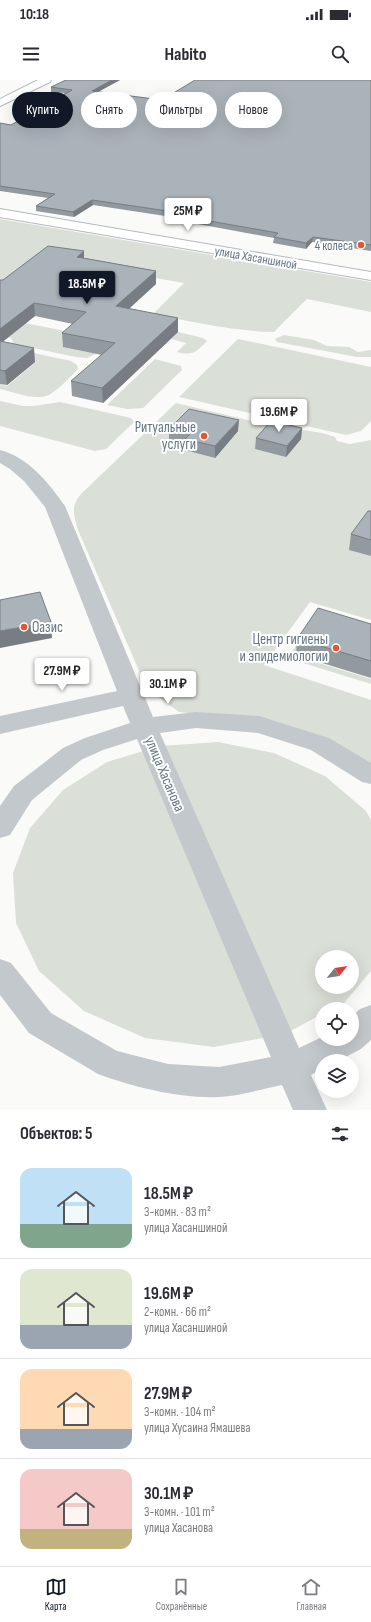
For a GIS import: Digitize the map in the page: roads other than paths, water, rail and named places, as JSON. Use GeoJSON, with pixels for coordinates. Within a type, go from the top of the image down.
{"type":"FeatureCollection","features":[{"type":"Feature","properties":{"kind":"street"},"geometry":{"type":"LineString","coordinates":[[0,103],[46,80]]}},
{"type":"Feature","properties":{"kind":"street","name":"улица Хасаншиной"},"geometry":{"type":"LineString","coordinates":[[0,213],[371,276]]}},
{"type":"Feature","properties":{"kind":"street","name":"улица Хасанова"},"geometry":{"type":"LineString","coordinates":[[0,456],[15,463],[25,471],[55,506],[144,727],[310,1110]]}},
{"type":"Feature","properties":{"kind":"street"},"geometry":{"type":"LineString","coordinates":[[0,725],[131,696]]}},
{"type":"Feature","properties":{"kind":"street"},"geometry":{"type":"LineString","coordinates":[[0,828],[23,793],[72,754],[94,744],[144,727],[196,720],[260,725],[320,744],[371,775]]}},
{"type":"Feature","properties":{"kind":"street"},"geometry":{"type":"LineString","coordinates":[[0,972],[40,1023],[110,1064],[168,1079],[219,1082],[292,1068],[335,1046]]}},
{"type":"Feature","properties":{"kind":"street"},"geometry":{"type":"LineString","coordinates":[[359,1030],[371,1019]]}},
{"type":"Feature","properties":{"kind":"place","name":"4 колеса"},"geometry":{"type":"Point","coordinates":[361,245]}},
{"type":"Feature","properties":{"kind":"place","name":"Ритуальные услуги"},"geometry":{"type":"Point","coordinates":[204,436]}},
{"type":"Feature","properties":{"kind":"place","name":"Оазис"},"geometry":{"type":"Point","coordinates":[24,627]}},
{"type":"Feature","properties":{"kind":"place","name":"Центр гигиены и эпидемиологии"},"geometry":{"type":"Point","coordinates":[336,648]}}]}
